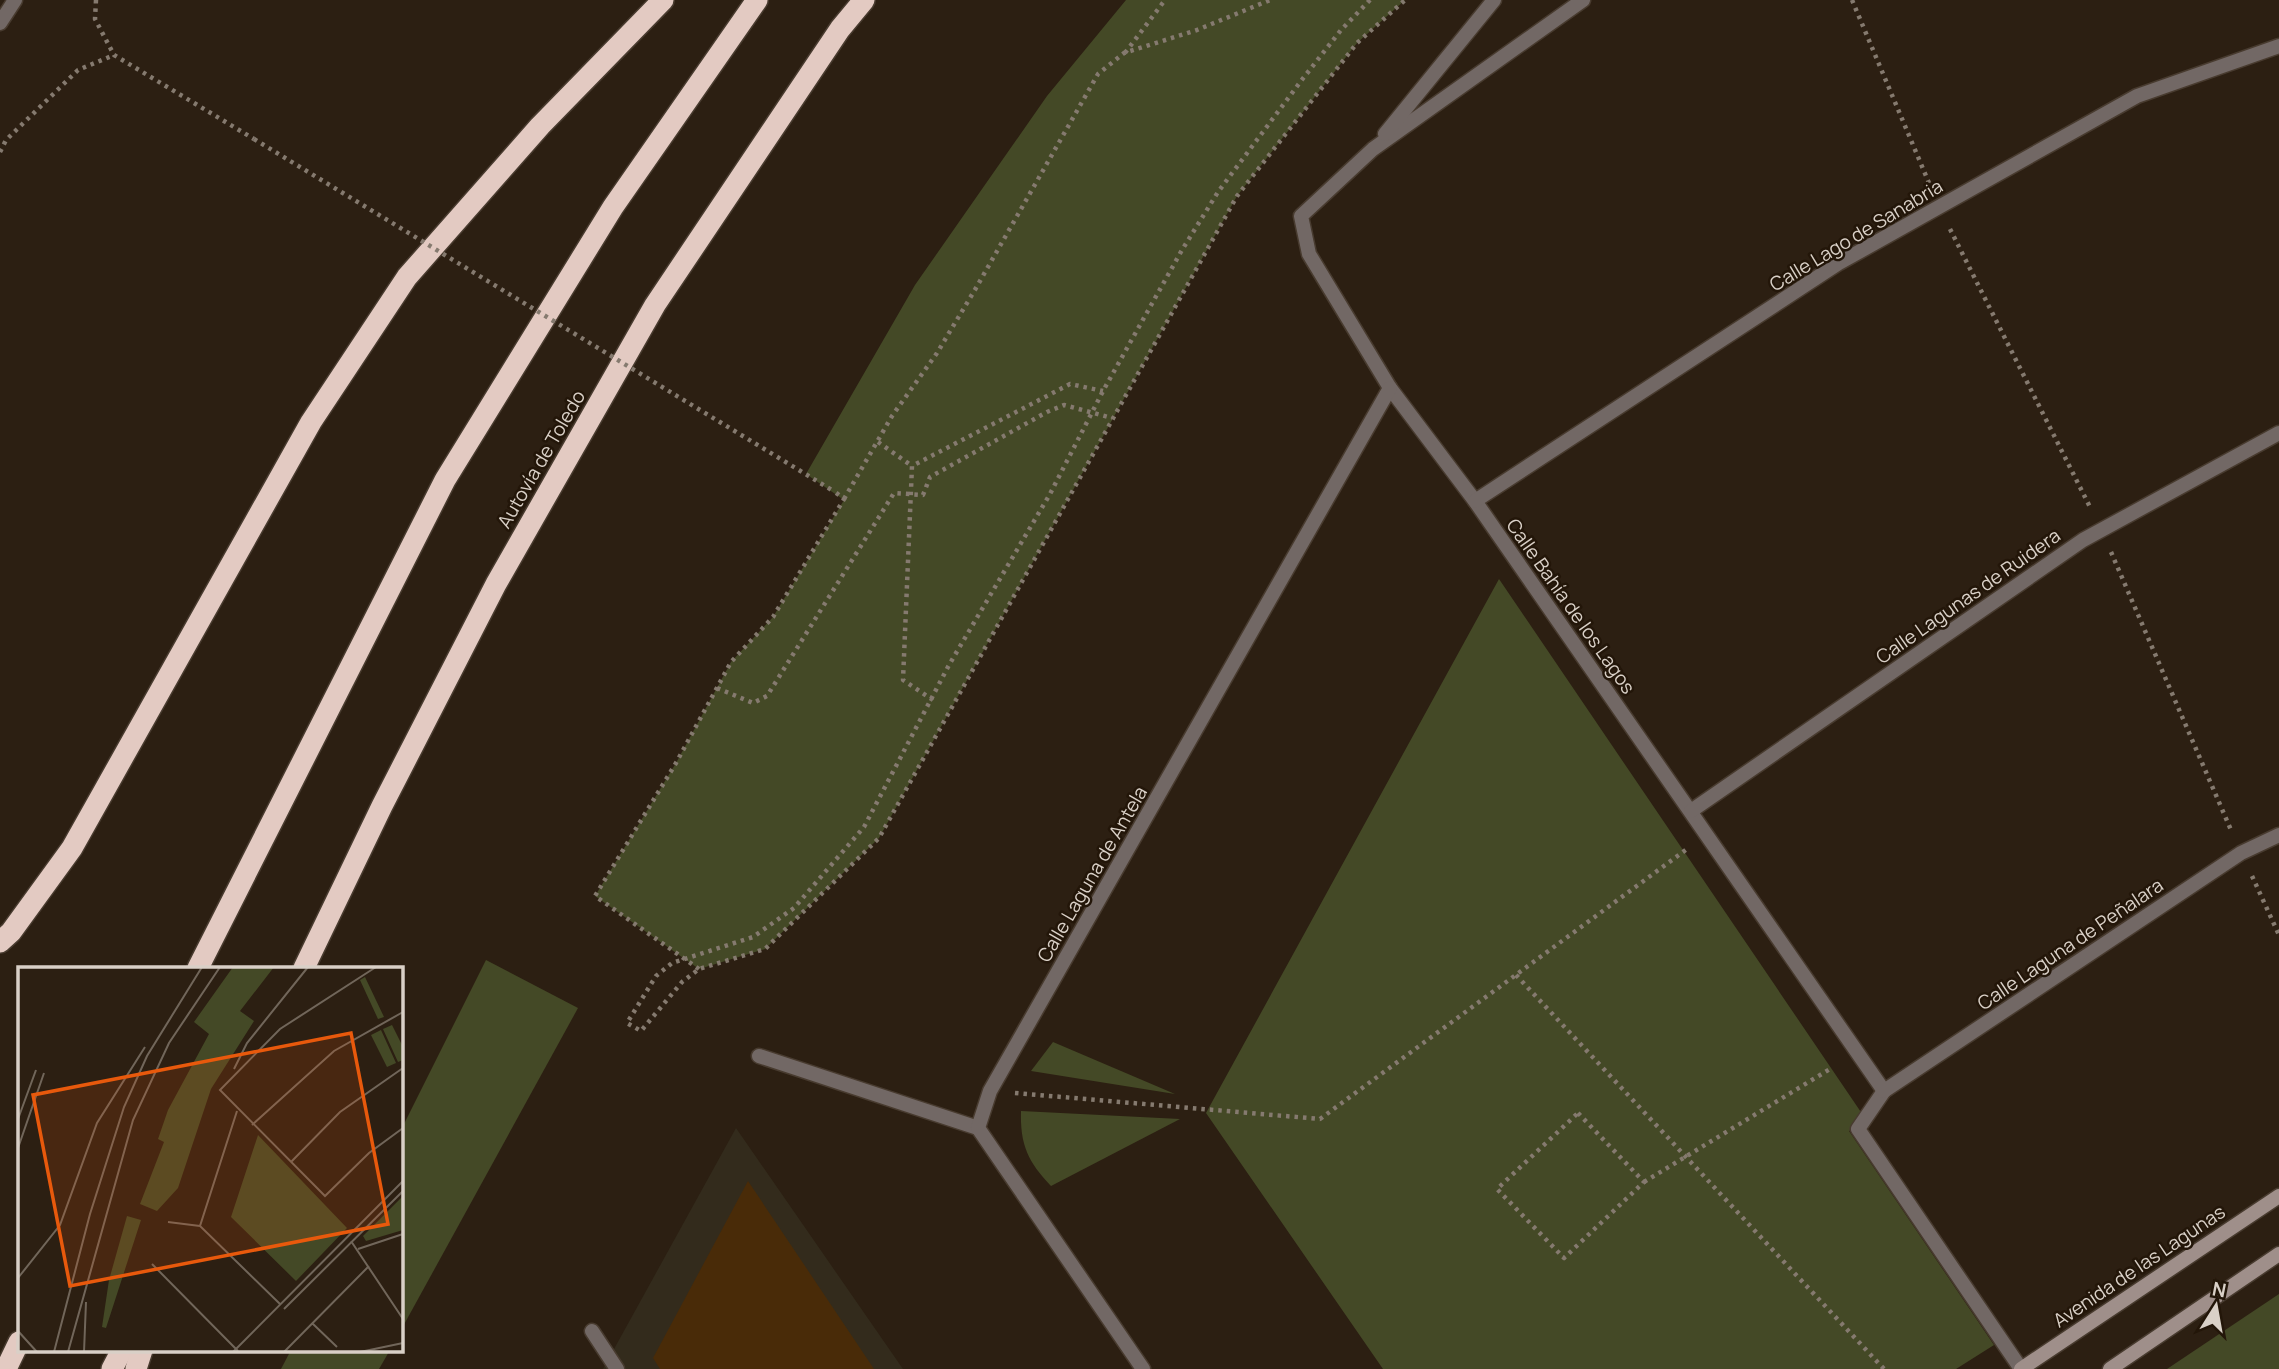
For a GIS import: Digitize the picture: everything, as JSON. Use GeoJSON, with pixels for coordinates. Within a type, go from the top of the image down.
{"type":"FeatureCollection","features":[{"type":"Feature","properties":{"kind":"highway"},"geometry":{"type":"LineString","coordinates":[[0,942],[11,932],[72,848],[311,422],[407,277],[540,126],[663,0]]}},
{"type":"Feature","properties":{"kind":"highway"},"geometry":{"type":"LineString","coordinates":[[199,967],[445,481],[613,207],[757,0]]}},
{"type":"Feature","properties":{"kind":"highway","name":"Autovía de Toledo"},"geometry":{"type":"LineString","coordinates":[[304,967],[382,806],[496,584],[655,305],[840,29],[864,0]]}},
{"type":"Feature","properties":{"kind":"highway"},"geometry":{"type":"LineString","coordinates":[[6,1369],[18,1344]]}},
{"type":"Feature","properties":{"kind":"highway"},"geometry":{"type":"LineString","coordinates":[[112,1369],[121,1352]]}},
{"type":"Feature","properties":{"kind":"highway"},"geometry":{"type":"LineString","coordinates":[[136,1369],[141,1352]]}},
{"type":"Feature","properties":{"kind":"main road","name":"Avenida de las Lagunas"},"geometry":{"type":"LineString","coordinates":[[2021,1369],[2279,1196]]}},
{"type":"Feature","properties":{"kind":"main road"},"geometry":{"type":"LineString","coordinates":[[2110,1369],[2279,1254]]}},
{"type":"Feature","properties":{"kind":"street"},"geometry":{"type":"LineString","coordinates":[[0,23],[15,0]]}},
{"type":"Feature","properties":{"kind":"street"},"geometry":{"type":"LineString","coordinates":[[1373,149],[1494,0]]}},
{"type":"Feature","properties":{"kind":"street"},"geometry":{"type":"LineString","coordinates":[[1373,149],[1583,0]]}},
{"type":"Feature","properties":{"kind":"street","name":"Calle Lago de Sanabria"},"geometry":{"type":"LineString","coordinates":[[1475,501],[1839,264],[2137,96],[2279,46]]}},
{"type":"Feature","properties":{"kind":"street","name":"Calle Bahía de los Lagos"},"geometry":{"type":"LineString","coordinates":[[1373,149],[1300,216],[1309,254],[1390,388],[1475,501],[1884,1091]]}},
{"type":"Feature","properties":{"kind":"street","name":"Calle Laguna de Antela"},"geometry":{"type":"LineString","coordinates":[[978,1128],[990,1091],[1390,388]]}},
{"type":"Feature","properties":{"kind":"street","name":"Calle Lagunas de Ruidera"},"geometry":{"type":"LineString","coordinates":[[1691,811],[2101,530],[2279,433]]}},
{"type":"Feature","properties":{"kind":"street","name":"Calle Laguna de Peñalara"},"geometry":{"type":"LineString","coordinates":[[1884,1091],[2241,853],[2279,835]]}},
{"type":"Feature","properties":{"kind":"street"},"geometry":{"type":"LineString","coordinates":[[759,1056],[978,1128],[1143,1369]]}},
{"type":"Feature","properties":{"kind":"street"},"geometry":{"type":"LineString","coordinates":[[1884,1091],[1858,1129],[2021,1369]]}},
{"type":"Feature","properties":{"kind":"street"},"geometry":{"type":"LineString","coordinates":[[592,1331],[617,1369]]}},
{"type":"Feature","properties":{"kind":"path"},"geometry":{"type":"LineString","coordinates":[[96,0],[95,19],[114,55],[844,499]]}},
{"type":"Feature","properties":{"kind":"path"},"geometry":{"type":"LineString","coordinates":[[699,968],[682,959],[595,895],[676,763],[730,662],[773,617],[823,539],[892,416],[937,353],[1098,74],[1124,53],[1165,0]]}},
{"type":"Feature","properties":{"kind":"path"},"geometry":{"type":"LineString","coordinates":[[1124,53],[1186,34],[1270,0]]}},
{"type":"Feature","properties":{"kind":"path"},"geometry":{"type":"LineString","coordinates":[[1370,0],[1341,30],[1218,192],[1103,391],[1051,494],[950,665],[864,827],[794,908],[753,937],[672,963],[656,976],[627,1023],[641,1031],[682,982],[699,968],[765,950],[879,838],[1237,195],[1357,43],[1405,0]]}},
{"type":"Feature","properties":{"kind":"path"},"geometry":{"type":"LineString","coordinates":[[1852,0],[1940,208],[2101,530],[2279,935]]}},
{"type":"Feature","properties":{"kind":"path"},"geometry":{"type":"LineString","coordinates":[[0,152],[6,140],[78,70],[114,55]]}},
{"type":"Feature","properties":{"kind":"path"},"geometry":{"type":"LineString","coordinates":[[912,466],[1070,384],[1103,391]]}},
{"type":"Feature","properties":{"kind":"path"},"geometry":{"type":"LineString","coordinates":[[717,688],[753,703],[767,696],[894,493],[923,495],[930,477],[1047,411],[1065,405],[1112,418]]}},
{"type":"Feature","properties":{"kind":"path"},"geometry":{"type":"LineString","coordinates":[[878,442],[912,466]]}},
{"type":"Feature","properties":{"kind":"path"},"geometry":{"type":"LineString","coordinates":[[912,466],[903,680],[933,700]]}},
{"type":"Feature","properties":{"kind":"path"},"geometry":{"type":"LineString","coordinates":[[990,1091],[1320,1119],[1708,834]]}},
{"type":"Feature","properties":{"kind":"path"},"geometry":{"type":"LineString","coordinates":[[1516,975],[1884,1369]]}},
{"type":"Feature","properties":{"kind":"path"},"geometry":{"type":"LineString","coordinates":[[1644,1182],[1578,1113],[1497,1189],[1564,1258],[1644,1182],[1830,1069]]}},
{"type":"Feature","properties":{"kind":"shaded area"},"geometry":{"type":"Polygon","coordinates":[[[736,1128],[903,1369],[603,1369],[736,1128]]]}},
{"type":"Feature","properties":{"kind":"green space"},"geometry":{"type":"Polygon","coordinates":[[[1126,0],[1405,0],[1357,43],[1237,196],[879,838],[765,949],[699,969],[595,896],[676,763],[731,662],[773,617],[844,500],[806,474],[915,285],[1047,96],[1126,0]]]}},
{"type":"Feature","properties":{"kind":"green space"},"geometry":{"type":"Polygon","coordinates":[[[1499,579],[1867,1121],[1849,1131],[1994,1345],[1956,1369],[1383,1369],[1206,1113],[1499,579]]]}},
{"type":"Feature","properties":{"kind":"green space"},"geometry":{"type":"Polygon","coordinates":[[[486,960],[578,1008],[402,1328],[402,1128],[486,960]]]}},
{"type":"Feature","properties":{"kind":"green space"},"geometry":{"type":"Polygon","coordinates":[[[1053,1042],[1175,1094],[1031,1071],[1053,1042]]]}},
{"type":"Feature","properties":{"kind":"green space"},"geometry":{"type":"Polygon","coordinates":[[[1021,1111],[1180,1119],[1051,1186],[1036,1169],[1027,1152],[1022,1134],[1021,1111]]]}},
{"type":"Feature","properties":{"kind":"green space"},"geometry":{"type":"Polygon","coordinates":[[[2279,1294],[2279,1369],[2167,1369],[2279,1294]]]}},
{"type":"Feature","properties":{"kind":"green space"},"geometry":{"type":"Polygon","coordinates":[[[290,1352],[389,1352],[379,1369],[281,1369],[290,1352]]]}},
{"type":"Feature","properties":{"kind":"building"},"geometry":{"type":"Polygon","coordinates":[[[748,1181],[874,1369],[660,1369],[653,1358],[748,1181]]]}}]}
